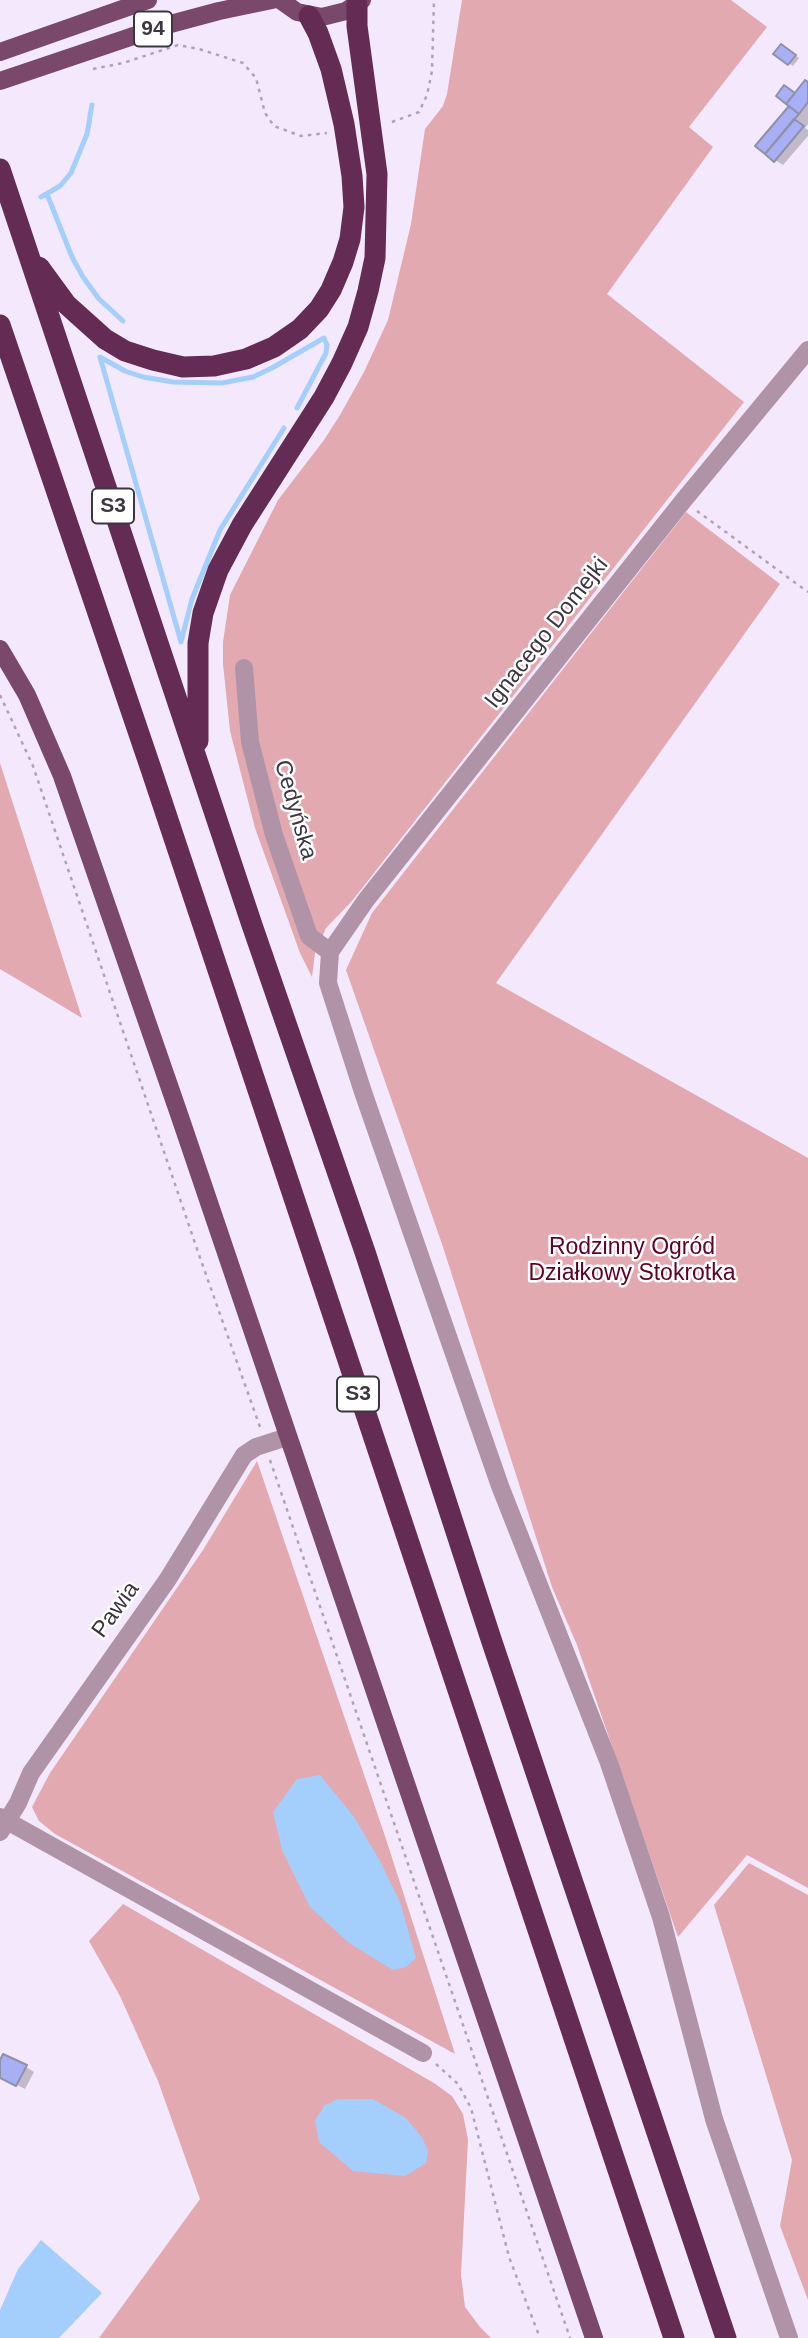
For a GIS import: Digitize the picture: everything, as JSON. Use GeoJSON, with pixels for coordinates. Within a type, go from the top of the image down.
{"type":"FeatureCollection","features":[{"type":"Feature","properties":{"kind":"highway"},"geometry":{"type":"LineString","coordinates":[[198,761],[198,643],[203,613],[218,570],[242,525],[324,397],[342,363],[358,327],[373,269],[377,174],[357,26],[359,3]]}},
{"type":"Feature","properties":{"kind":"highway"},"geometry":{"type":"LineString","coordinates":[[27,251],[66,304],[105,339],[125,351],[153,360],[183,367],[225,364],[246,359],[274,347],[300,329],[319,309],[331,290],[343,262],[354,207],[344,124],[331,69],[309,16]]}},
{"type":"Feature","properties":{"kind":"highway","name":"S3"},"geometry":{"type":"LineString","coordinates":[[0,169],[252,925],[365,1252],[495,1652],[726,2338]]}},
{"type":"Feature","properties":{"kind":"highway","name":"S3"},"geometry":{"type":"LineString","coordinates":[[0,325],[150,766],[674,2338]]}},
{"type":"Feature","properties":{"kind":"main road","name":"94"},"geometry":{"type":"LineString","coordinates":[[0,52],[148,0]]}},
{"type":"Feature","properties":{"kind":"main road","name":"94"},"geometry":{"type":"LineString","coordinates":[[0,80],[163,26],[272,0]]}},
{"type":"Feature","properties":{"kind":"main road"},"geometry":{"type":"LineString","coordinates":[[280,0],[297,12],[309,16],[334,16],[359,3]]}},
{"type":"Feature","properties":{"kind":"main road"},"geometry":{"type":"LineString","coordinates":[[0,649],[27,695],[62,776],[185,1130],[594,2338]]}},
{"type":"Feature","properties":{"kind":"street","name":"Ignacego Domejki"},"geometry":{"type":"LineString","coordinates":[[330,952],[366,901],[683,501],[808,350]]}},
{"type":"Feature","properties":{"kind":"street","name":"Cedyńska"},"geometry":{"type":"LineString","coordinates":[[244,668],[250,742],[274,835],[309,936],[330,952]]}},
{"type":"Feature","properties":{"kind":"street"},"geometry":{"type":"LineString","coordinates":[[330,952],[328,983],[363,1092],[500,1486],[609,1763],[661,1917],[714,2119],[789,2338]]}},
{"type":"Feature","properties":{"kind":"street","name":"Pawia"},"geometry":{"type":"LineString","coordinates":[[2,1823],[18,1803],[31,1773],[168,1579],[244,1455],[287,1437]]}},
{"type":"Feature","properties":{"kind":"street"},"geometry":{"type":"LineString","coordinates":[[2,1823],[422,2053]]}},
{"type":"Feature","properties":{"kind":"path"},"geometry":{"type":"LineString","coordinates":[[392,122],[419,112],[427,95],[432,71],[434,0]]}},
{"type":"Feature","properties":{"kind":"path"},"geometry":{"type":"LineString","coordinates":[[89,70],[123,64],[178,45],[199,49],[243,63],[256,78],[265,113],[274,126],[301,136],[331,132]]}},
{"type":"Feature","properties":{"kind":"path"},"geometry":{"type":"LineString","coordinates":[[683,501],[808,592]]}},
{"type":"Feature","properties":{"kind":"path"},"geometry":{"type":"LineString","coordinates":[[0,695],[33,766],[59,838],[570,2338]]}},
{"type":"Feature","properties":{"kind":"path"},"geometry":{"type":"LineString","coordinates":[[422,2053],[457,2084],[471,2108],[509,2257],[540,2338]]}},
{"type":"Feature","properties":{"kind":"green space"},"geometry":{"type":"Polygon","coordinates":[[[462,0],[731,0],[767,27],[689,127],[713,147],[607,294],[744,402],[352,901],[326,928],[315,953],[312,977],[300,953],[255,828],[230,731],[223,642],[230,595],[278,500],[340,415],[388,320],[411,224],[425,129],[443,106],[447,94],[462,0]]]}},
{"type":"Feature","properties":{"kind":"green space","name":"Rodzinny Ogród Działkowy Stokrotka"},"geometry":{"type":"Polygon","coordinates":[[[686,512],[780,584],[496,983],[808,1158],[808,1888],[747,1855],[678,1937],[577,1645],[552,1587],[442,1244],[346,970],[372,913],[686,512]]]}},
{"type":"Feature","properties":{"kind":"green space"},"geometry":{"type":"Polygon","coordinates":[[[0,763],[82,1018],[0,969],[0,763]]]}},
{"type":"Feature","properties":{"kind":"green space"},"geometry":{"type":"Polygon","coordinates":[[[257,1461],[386,1839],[455,2054],[55,1834],[39,1821],[32,1807],[50,1773],[203,1550],[257,1461]]]}},
{"type":"Feature","properties":{"kind":"green space"},"geometry":{"type":"Polygon","coordinates":[[[749,1863],[808,1895],[808,2300],[780,2226],[792,2160],[714,1905],[749,1863]]]}},
{"type":"Feature","properties":{"kind":"green space"},"geometry":{"type":"Polygon","coordinates":[[[123,1904],[434,2083],[452,2096],[463,2114],[468,2140],[461,2275],[465,2307],[491,2338],[99,2338],[200,2199],[158,2081],[120,1996],[89,1941],[123,1904]]]}},
{"type":"Feature","properties":{"kind":"water"},"geometry":{"type":"Polygon","coordinates":[[[320,1775],[354,1817],[400,1902],[416,1958],[406,1967],[393,1970],[349,1943],[310,1907],[282,1850],[273,1812],[297,1779],[320,1775]]]}},
{"type":"Feature","properties":{"kind":"water"},"geometry":{"type":"Polygon","coordinates":[[[338,2099],[373,2099],[406,2118],[421,2136],[428,2150],[426,2163],[405,2176],[353,2171],[319,2142],[315,2120],[325,2105],[338,2099]]]}},
{"type":"Feature","properties":{"kind":"water"},"geometry":{"type":"Polygon","coordinates":[[[41,2240],[102,2293],[59,2338],[0,2338],[0,2310],[18,2269],[41,2240]]]}},
{"type":"Feature","properties":{"kind":"building"},"geometry":{"type":"Polygon","coordinates":[[[781,44],[796,55],[788,65],[773,54],[781,44]]]}},
{"type":"Feature","properties":{"kind":"building"},"geometry":{"type":"Polygon","coordinates":[[[805,80],[808,82],[808,102],[799,114],[786,104],[805,80]]]}},
{"type":"Feature","properties":{"kind":"building"},"geometry":{"type":"Polygon","coordinates":[[[784,85],[795,93],[786,104],[776,96],[784,85]]]}},
{"type":"Feature","properties":{"kind":"building"},"geometry":{"type":"Polygon","coordinates":[[[789,106],[799,114],[765,154],[755,146],[789,106]]]}},
{"type":"Feature","properties":{"kind":"building"},"geometry":{"type":"Polygon","coordinates":[[[794,119],[804,126],[774,162],[765,154],[794,119]]]}},
{"type":"Feature","properties":{"kind":"building"},"geometry":{"type":"Polygon","coordinates":[[[3,2054],[27,2065],[16,2086],[0,2078],[0,2060],[3,2054]]]}},
{"type":"Feature","properties":{"kind":"waterway"},"geometry":{"type":"LineString","coordinates":[[41,197],[60,186],[71,173],[87,134],[92,105]]}},
{"type":"Feature","properties":{"kind":"waterway"},"geometry":{"type":"LineString","coordinates":[[47,194],[72,257],[83,277],[99,299],[123,321]]}},
{"type":"Feature","properties":{"kind":"waterway"},"geometry":{"type":"LineString","coordinates":[[100,357],[125,371],[143,377],[173,382],[222,383],[253,377],[324,338],[326,353],[297,408]]}},
{"type":"Feature","properties":{"kind":"waterway"},"geometry":{"type":"LineString","coordinates":[[100,357],[181,642],[192,599],[220,530],[284,428]]}}]}
